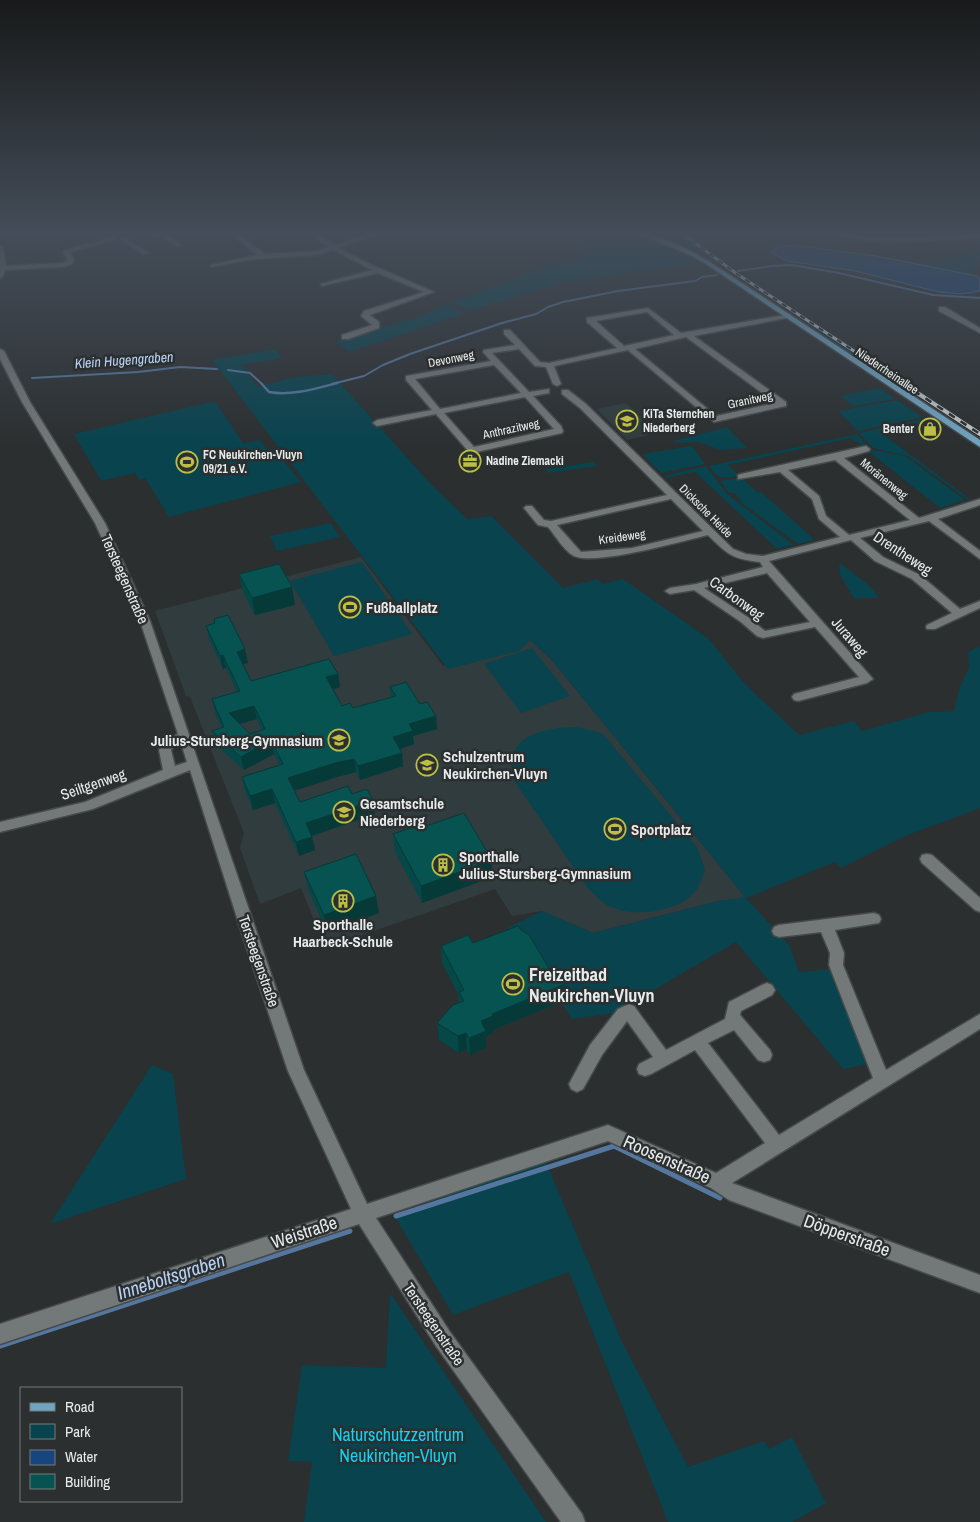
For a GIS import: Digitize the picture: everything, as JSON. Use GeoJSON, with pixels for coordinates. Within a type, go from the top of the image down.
{"type":"FeatureCollection","features":[{"type":"Feature","properties":{"kind":"main road","name":"Niederrheinallee"},"geometry":{"type":"LineString","coordinates":[[767,305],[980,444]]}},
{"type":"Feature","properties":{"kind":"main road","name":"Niederrheinallee"},"geometry":{"type":"LineString","coordinates":[[784,316],[980,450]]}},
{"type":"Feature","properties":{"kind":"street"},"geometry":{"type":"LineString","coordinates":[[345,337],[376,326],[375,322],[365,316],[366,312],[388,305]]}},
{"type":"Feature","properties":{"kind":"street"},"geometry":{"type":"LineString","coordinates":[[942,309],[980,331]]}},
{"type":"Feature","properties":{"kind":"street"},"geometry":{"type":"LineString","coordinates":[[627,348],[590,320],[648,310],[684,335]]}},
{"type":"Feature","properties":{"kind":"street"},"geometry":{"type":"LineString","coordinates":[[507,332],[538,364],[550,365],[568,359],[784,316]]}},
{"type":"Feature","properties":{"kind":"street","name":"Granitweg"},"geometry":{"type":"LineString","coordinates":[[627,348],[714,419],[783,404],[684,335]]}},
{"type":"Feature","properties":{"kind":"street"},"geometry":{"type":"LineString","coordinates":[[496,362],[487,352],[521,346]]}},
{"type":"Feature","properties":{"kind":"street","name":"Tersteegenstraße"},"geometry":{"type":"LineString","coordinates":[[0,351],[4,368],[100,523],[145,621],[296,1071],[362,1213],[443,1339],[574,1522]]}},
{"type":"Feature","properties":{"kind":"street","name":"Devonweg"},"geometry":{"type":"LineString","coordinates":[[437,412],[409,378],[496,362],[527,395]]}},
{"type":"Feature","properties":{"kind":"street"},"geometry":{"type":"LineString","coordinates":[[546,391],[547,386],[557,384],[550,370],[550,365]]}},
{"type":"Feature","properties":{"kind":"street","name":"Dicksche Heide"},"geometry":{"type":"LineString","coordinates":[[557,384],[568,388],[565,392],[584,406],[729,551],[766,564],[850,538],[931,518],[980,502]]}},
{"type":"Feature","properties":{"kind":"street"},"geometry":{"type":"LineString","coordinates":[[377,423],[546,391],[555,394],[565,392]]}},
{"type":"Feature","properties":{"kind":"street","name":"Anthrazitweg"},"geometry":{"type":"LineString","coordinates":[[437,412],[472,450],[559,431],[527,395]]}},
{"type":"Feature","properties":{"kind":"street","name":"Moränenweg"},"geometry":{"type":"LineString","coordinates":[[742,478],[783,470],[866,449]]}},
{"type":"Feature","properties":{"kind":"street","name":"Moränenweg"},"geometry":{"type":"LineString","coordinates":[[837,457],[917,521]]}},
{"type":"Feature","properties":{"kind":"street"},"geometry":{"type":"LineString","coordinates":[[783,470],[816,498],[822,517],[850,538]]}},
{"type":"Feature","properties":{"kind":"street","name":"Kreideweg"},"geometry":{"type":"LineString","coordinates":[[529,508],[541,523],[551,524],[673,496]]}},
{"type":"Feature","properties":{"kind":"street"},"geometry":{"type":"LineString","coordinates":[[931,518],[980,556]]}},
{"type":"Feature","properties":{"kind":"street","name":"Kreideweg"},"geometry":{"type":"LineString","coordinates":[[551,524],[575,553],[580,556],[632,551],[710,532]]}},
{"type":"Feature","properties":{"kind":"street","name":"Drentheweg"},"geometry":{"type":"LineString","coordinates":[[850,538],[879,559],[916,577],[959,614]]}},
{"type":"Feature","properties":{"kind":"street","name":"Carbonweg"},"geometry":{"type":"LineString","coordinates":[[670,591],[696,587],[766,564]]}},
{"type":"Feature","properties":{"kind":"street","name":"Juraweg"},"geometry":{"type":"LineString","coordinates":[[766,564],[819,623],[826,635],[867,679],[798,696]]}},
{"type":"Feature","properties":{"kind":"street","name":"Carbonweg"},"geometry":{"type":"LineString","coordinates":[[696,587],[712,600],[748,622],[757,632],[763,635],[819,623]]}},
{"type":"Feature","properties":{"kind":"street"},"geometry":{"type":"LineString","coordinates":[[932,627],[980,604]]}},
{"type":"Feature","properties":{"kind":"street"},"geometry":{"type":"LineString","coordinates":[[170,772],[165,750],[171,742],[184,736]]}},
{"type":"Feature","properties":{"kind":"street","name":"Seiltgenweg"},"geometry":{"type":"LineString","coordinates":[[0,827],[88,806],[194,764]]}},
{"type":"Feature","properties":{"kind":"street"},"geometry":{"type":"LineString","coordinates":[[927,859],[977,898]]}},
{"type":"Feature","properties":{"kind":"street"},"geometry":{"type":"LineString","coordinates":[[780,932],[806,929],[825,924],[874,919]]}},
{"type":"Feature","properties":{"kind":"street"},"geometry":{"type":"LineString","coordinates":[[825,924],[837,953],[836,965],[882,1081]]}},
{"type":"Feature","properties":{"kind":"street"},"geometry":{"type":"LineString","coordinates":[[764,1055],[732,1017],[734,1007],[767,990]]}},
{"type":"Feature","properties":{"kind":"street"},"geometry":{"type":"LineString","coordinates":[[577,1084],[596,1050],[623,1014],[629,1011],[664,1059]]}},
{"type":"Feature","properties":{"kind":"street"},"geometry":{"type":"LineString","coordinates":[[645,1069],[736,1021]]}},
{"type":"Feature","properties":{"kind":"street","name":"Roosenstraße"},"geometry":{"type":"LineString","coordinates":[[608,1133],[717,1182],[980,1021]]}},
{"type":"Feature","properties":{"kind":"street"},"geometry":{"type":"LineString","coordinates":[[697,1041],[777,1146]]}},
{"type":"Feature","properties":{"kind":"street","name":"Weistraße"},"geometry":{"type":"LineString","coordinates":[[0,1334],[608,1133]]}},
{"type":"Feature","properties":{"kind":"street","name":"Döpperstraße"},"geometry":{"type":"LineString","coordinates":[[717,1182],[728,1191],[980,1284]]}},
{"type":"Feature","properties":{"kind":"shaded area"},"geometry":{"type":"Polygon","coordinates":[[[822,327],[959,417],[953,418],[816,328],[822,327]]]}},
{"type":"Feature","properties":{"kind":"shaded area","name":"KiTa Sternchen Niederberg"},"geometry":{"type":"Polygon","coordinates":[[[626,403],[657,433],[627,440],[597,409],[626,403]]]}},
{"type":"Feature","properties":{"kind":"shaded area","name":"Schulzentrum Neukirchen-Vluyn"},"geometry":{"type":"Polygon","coordinates":[[[361,557],[443,666],[530,640],[551,659],[746,898],[719,901],[593,933],[542,911],[512,916],[495,889],[325,948],[301,888],[260,904],[240,848],[244,833],[190,697],[186,696],[155,611],[361,557]]]}},
{"type":"Feature","properties":{"kind":"green space"},"geometry":{"type":"Polygon","coordinates":[[[446,305],[450,305],[464,314],[349,352],[335,341],[421,316],[446,305]]]}},
{"type":"Feature","properties":{"kind":"green space"},"geometry":{"type":"Polygon","coordinates":[[[458,305],[489,305],[469,311],[458,305]]]}},
{"type":"Feature","properties":{"kind":"green space"},"geometry":{"type":"Polygon","coordinates":[[[816,328],[916,394],[910,396],[811,330],[816,328]]]}},
{"type":"Feature","properties":{"kind":"green space"},"geometry":{"type":"Polygon","coordinates":[[[275,349],[282,358],[242,365],[258,387],[295,377],[332,374],[427,480],[467,519],[491,516],[563,588],[598,579],[602,584],[623,579],[709,639],[743,682],[799,735],[854,721],[862,731],[929,712],[954,711],[960,687],[969,667],[968,652],[980,646],[980,808],[905,836],[841,868],[835,862],[746,898],[789,945],[799,972],[831,969],[869,1064],[843,1069],[736,942],[657,988],[622,1012],[572,1019],[552,986],[522,951],[508,928],[542,911],[593,933],[719,901],[745,897],[551,659],[530,640],[519,651],[448,669],[212,360],[275,349]]]}},
{"type":"Feature","properties":{"kind":"green space"},"geometry":{"type":"Polygon","coordinates":[[[879,388],[895,399],[854,406],[840,396],[879,388]]]}},
{"type":"Feature","properties":{"kind":"green space"},"geometry":{"type":"Polygon","coordinates":[[[897,400],[922,417],[858,431],[838,411],[897,400]]]}},
{"type":"Feature","properties":{"kind":"green space","name":"FC Neukirchen-Vluyn 09/21 e.V."},"geometry":{"type":"Polygon","coordinates":[[[215,401],[243,443],[260,440],[268,451],[274,449],[301,482],[169,517],[145,478],[139,480],[135,473],[101,481],[74,434],[215,401]]]}},
{"type":"Feature","properties":{"kind":"green space"},"geometry":{"type":"Polygon","coordinates":[[[924,419],[927,421],[880,432],[970,499],[967,499],[908,456],[873,448],[859,433],[924,419]]]}},
{"type":"Feature","properties":{"kind":"green space"},"geometry":{"type":"Polygon","coordinates":[[[727,427],[747,448],[720,450],[699,442],[676,443],[673,441],[727,427]]]}},
{"type":"Feature","properties":{"kind":"green space"},"geometry":{"type":"Polygon","coordinates":[[[857,434],[868,447],[865,448],[851,438],[728,465],[740,476],[722,477],[716,474],[709,466],[857,434]]]}},
{"type":"Feature","properties":{"kind":"green space"},"geometry":{"type":"Polygon","coordinates":[[[692,446],[705,464],[661,473],[642,454],[692,446]]]}},
{"type":"Feature","properties":{"kind":"green space"},"geometry":{"type":"Polygon","coordinates":[[[874,450],[905,456],[965,500],[940,508],[868,451],[874,450]]]}},
{"type":"Feature","properties":{"kind":"green space"},"geometry":{"type":"Polygon","coordinates":[[[594,462],[597,466],[548,473],[546,469],[594,462]]]}},
{"type":"Feature","properties":{"kind":"green space"},"geometry":{"type":"Polygon","coordinates":[[[706,466],[727,494],[794,545],[777,549],[695,472],[666,478],[664,476],[706,466]]]}},
{"type":"Feature","properties":{"kind":"green space"},"geometry":{"type":"Polygon","coordinates":[[[742,478],[758,493],[761,492],[815,540],[798,544],[739,501],[741,500],[734,493],[729,493],[721,482],[742,478]]]}},
{"type":"Feature","properties":{"kind":"green space"},"geometry":{"type":"Polygon","coordinates":[[[331,523],[340,537],[277,551],[270,536],[331,523]]]}},
{"type":"Feature","properties":{"kind":"green space","name":"Fußballplatz"},"geometry":{"type":"Polygon","coordinates":[[[362,562],[412,634],[334,656],[290,581],[362,562]]]}},
{"type":"Feature","properties":{"kind":"green space"},"geometry":{"type":"Polygon","coordinates":[[[841,564],[870,586],[879,598],[854,598],[840,575],[839,565],[841,564]]]}},
{"type":"Feature","properties":{"kind":"green space"},"geometry":{"type":"Polygon","coordinates":[[[532,648],[570,696],[521,713],[484,664],[532,648]]]}},
{"type":"Feature","properties":{"kind":"green space","name":"Sportplatz"},"geometry":{"type":"Polygon","coordinates":[[[575,727],[604,735],[697,847],[705,869],[696,890],[683,902],[662,910],[650,912],[616,909],[604,903],[587,887],[513,779],[511,764],[519,744],[528,737],[550,729],[575,727]]]}},
{"type":"Feature","properties":{"kind":"green space"},"geometry":{"type":"Polygon","coordinates":[[[152,1065],[173,1074],[186,1179],[50,1224],[152,1065]]]}},
{"type":"Feature","properties":{"kind":"green space"},"geometry":{"type":"Polygon","coordinates":[[[545,1160],[622,1342],[688,1467],[764,1441],[769,1449],[792,1437],[826,1503],[792,1522],[668,1522],[569,1272],[453,1315],[394,1215],[545,1160]]]}},
{"type":"Feature","properties":{"kind":"green space","name":"Naturschutzzentrum Neukirchen-Vluyn"},"geometry":{"type":"Polygon","coordinates":[[[390,1293],[546,1522],[304,1522],[312,1462],[288,1461],[302,1365],[386,1368],[390,1293]]]}},
{"type":"Feature","properties":{"kind":"building"},"geometry":{"type":"Polygon","coordinates":[[[279,564],[292,587],[252,598],[239,574],[279,564]]]}},
{"type":"Feature","properties":{"kind":"building"},"geometry":{"type":"Polygon","coordinates":[[[228,615],[245,649],[237,652],[251,681],[329,659],[338,674],[326,677],[342,706],[350,703],[353,708],[396,696],[390,687],[406,682],[420,704],[427,702],[436,716],[409,724],[413,731],[393,737],[402,753],[358,766],[354,759],[335,763],[288,778],[300,802],[348,786],[352,794],[367,789],[373,801],[306,823],[312,837],[296,842],[272,789],[250,796],[242,777],[283,764],[271,740],[241,757],[212,731],[224,727],[212,699],[240,691],[223,655],[220,656],[206,626],[215,623],[214,619],[228,615]],[[254,706],[229,713],[250,734],[265,729],[254,706]]]}},
{"type":"Feature","properties":{"kind":"building","name":"Sporthalle Julius-Stursberg-Gymnasium"},"geometry":{"type":"Polygon","coordinates":[[[464,813],[492,860],[421,886],[393,834],[416,826],[418,829],[464,813]]]}},
{"type":"Feature","properties":{"kind":"building"},"geometry":{"type":"Polygon","coordinates":[[[356,854],[376,896],[324,915],[304,872],[356,854]]]}},
{"type":"Feature","properties":{"kind":"building"},"geometry":{"type":"Polygon","coordinates":[[[518,926],[529,935],[550,970],[553,968],[563,985],[492,1014],[493,1016],[481,1021],[486,1031],[469,1038],[466,1033],[458,1036],[437,1023],[453,1005],[464,1001],[459,992],[464,990],[441,946],[468,935],[473,943],[518,926]]]}},
{"type":"Feature","properties":{"kind":"waterway","name":"Klein Hugengraben"},"geometry":{"type":"LineString","coordinates":[[332,384],[364,376],[383,365],[410,354],[502,323],[536,314],[554,305]]}},
{"type":"Feature","properties":{"kind":"waterway","name":"Klein Hugengraben"},"geometry":{"type":"LineString","coordinates":[[32,378],[138,372],[180,367],[217,369]]}},
{"type":"Feature","properties":{"kind":"waterway","name":"Klein Hugengraben"},"geometry":{"type":"LineString","coordinates":[[228,370],[250,373],[261,383]]}},
{"type":"Feature","properties":{"kind":"waterway","name":"Klein Hugengraben"},"geometry":{"type":"LineString","coordinates":[[261,383],[269,392],[286,393],[337,383]]}},
{"type":"Feature","properties":{"kind":"waterway","name":"Inneboltsgraben"},"geometry":{"type":"LineString","coordinates":[[396,1216],[614,1146],[720,1198]]}},
{"type":"Feature","properties":{"kind":"waterway","name":"Inneboltsgraben"},"geometry":{"type":"LineString","coordinates":[[0,1346],[350,1231]]}},
{"type":"Feature","properties":{"kind":"railway"},"geometry":{"type":"LineString","coordinates":[[784,305],[904,384]]}},
{"type":"Feature","properties":{"kind":"railway"},"geometry":{"type":"LineString","coordinates":[[902,383],[980,434]]}},
{"type":"Feature","properties":{"kind":"place","name":"KiTa Sternchen Niederberg"},"geometry":{"type":"Point","coordinates":[627,421]}},
{"type":"Feature","properties":{"kind":"place","name":"Benter"},"geometry":{"type":"Point","coordinates":[930,429]}},
{"type":"Feature","properties":{"kind":"place","name":"Nadine Ziemacki"},"geometry":{"type":"Point","coordinates":[470,461]}},
{"type":"Feature","properties":{"kind":"place","name":"FC Neukirchen-Vluyn 09/21 e.V."},"geometry":{"type":"Point","coordinates":[187,462]}},
{"type":"Feature","properties":{"kind":"place","name":"Fußballplatz"},"geometry":{"type":"Point","coordinates":[350,607]}},
{"type":"Feature","properties":{"kind":"place","name":"Julius-Stursberg-Gymnasium"},"geometry":{"type":"Point","coordinates":[339,740]}},
{"type":"Feature","properties":{"kind":"place","name":"Schulzentrum Neukirchen-Vluyn"},"geometry":{"type":"Point","coordinates":[427,765]}},
{"type":"Feature","properties":{"kind":"place","name":"Gesamtschule Niederberg"},"geometry":{"type":"Point","coordinates":[344,812]}},
{"type":"Feature","properties":{"kind":"place","name":"Sportplatz"},"geometry":{"type":"Point","coordinates":[615,829]}},
{"type":"Feature","properties":{"kind":"place","name":"Sporthalle Julius-Stursberg-Gymnasium"},"geometry":{"type":"Point","coordinates":[443,865]}},
{"type":"Feature","properties":{"kind":"place","name":"Sporthalle Haarbeck-Schule"},"geometry":{"type":"Point","coordinates":[343,901]}},
{"type":"Feature","properties":{"kind":"place","name":"Freizeitbad Neukirchen-Vluyn"},"geometry":{"type":"Point","coordinates":[513,984]}}]}
